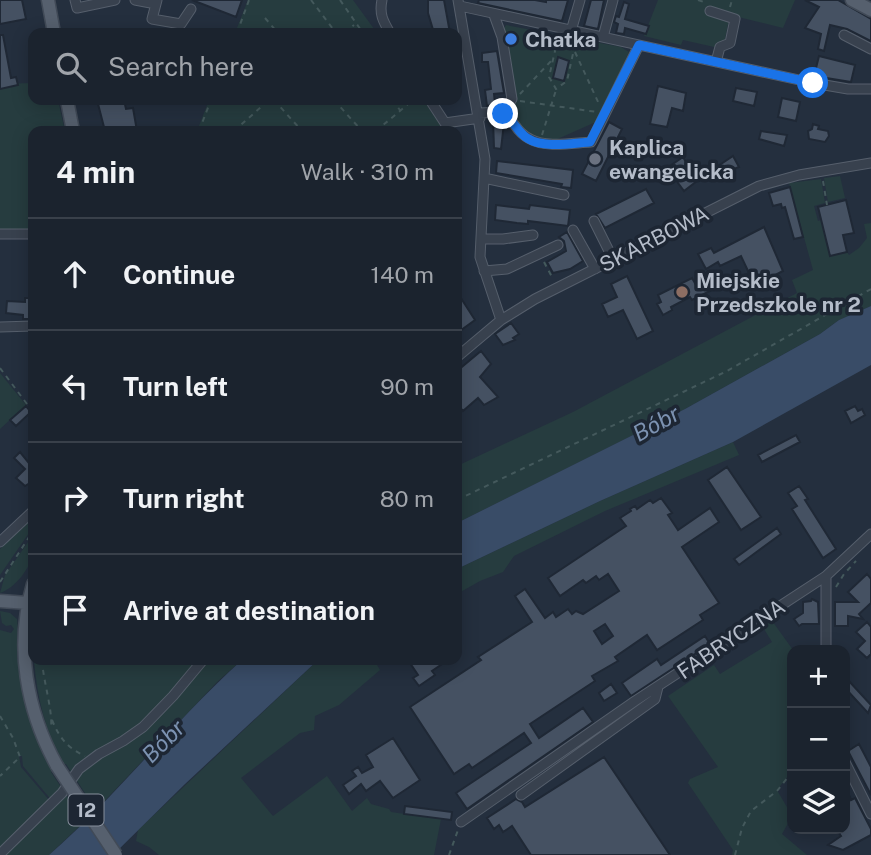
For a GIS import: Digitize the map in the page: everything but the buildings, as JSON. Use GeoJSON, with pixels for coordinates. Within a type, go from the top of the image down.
{"type":"FeatureCollection","features":[{"type":"Feature","properties":{"kind":"main road"},"geometry":{"type":"LineString","coordinates":[[48,0],[53,28]]}},
{"type":"Feature","properties":{"kind":"main road"},"geometry":{"type":"LineString","coordinates":[[852,0],[871,10]]}},
{"type":"Feature","properties":{"kind":"main road"},"geometry":{"type":"LineString","coordinates":[[68,105],[72,126]]}},
{"type":"Feature","properties":{"kind":"main road"},"geometry":{"type":"LineString","coordinates":[[0,601],[28,603]]}},
{"type":"Feature","properties":{"kind":"main road","name":"12"},"geometry":{"type":"LineString","coordinates":[[28,603],[23,645],[27,681],[45,744],[116,855]]}},
{"type":"Feature","properties":{"kind":"street"},"geometry":{"type":"LineString","coordinates":[[75,0],[77,8],[115,0]]}},
{"type":"Feature","properties":{"kind":"street"},"geometry":{"type":"LineString","coordinates":[[135,0],[157,2],[152,19],[181,24],[191,9]]}},
{"type":"Feature","properties":{"kind":"street"},"geometry":{"type":"LineString","coordinates":[[382,0],[380,10],[387,28]]}},
{"type":"Feature","properties":{"kind":"street"},"geometry":{"type":"LineString","coordinates":[[574,35],[580,0]]}},
{"type":"Feature","properties":{"kind":"street"},"geometry":{"type":"LineString","coordinates":[[603,37],[613,0]]}},
{"type":"Feature","properties":{"kind":"street"},"geometry":{"type":"LineString","coordinates":[[501,320],[480,257],[485,159],[480,116],[459,3],[473,4],[495,15],[574,35],[603,37],[831,87],[871,89]]}},
{"type":"Feature","properties":{"kind":"street"},"geometry":{"type":"LineString","coordinates":[[464,27],[473,4]]}},
{"type":"Feature","properties":{"kind":"street"},"geometry":{"type":"LineString","coordinates":[[711,8],[735,19],[730,43],[720,47],[716,62]]}},
{"type":"Feature","properties":{"kind":"street"},"geometry":{"type":"LineString","coordinates":[[433,105],[445,123],[480,116],[508,105],[512,99],[502,37],[495,15]]}},
{"type":"Feature","properties":{"kind":"street"},"geometry":{"type":"LineString","coordinates":[[844,35],[871,49]]}},
{"type":"Feature","properties":{"kind":"street"},"geometry":{"type":"LineString","coordinates":[[494,111],[509,117],[528,139],[540,142],[590,142],[639,45]]}},
{"type":"Feature","properties":{"kind":"street","name":"SKARBOWA"},"geometry":{"type":"LineString","coordinates":[[462,353],[501,320],[594,268],[759,186],[799,175],[871,163]]}},
{"type":"Feature","properties":{"kind":"street"},"geometry":{"type":"LineString","coordinates":[[484,178],[564,195]]}},
{"type":"Feature","properties":{"kind":"street"},"geometry":{"type":"LineString","coordinates":[[594,221],[613,259]]}},
{"type":"Feature","properties":{"kind":"street"},"geometry":{"type":"LineString","coordinates":[[573,230],[594,268]]}},
{"type":"Feature","properties":{"kind":"street"},"geometry":{"type":"LineString","coordinates":[[0,234],[28,234]]}},
{"type":"Feature","properties":{"kind":"street"},"geometry":{"type":"LineString","coordinates":[[481,239],[533,235]]}},
{"type":"Feature","properties":{"kind":"street"},"geometry":{"type":"LineString","coordinates":[[484,271],[507,269],[558,244]]}},
{"type":"Feature","properties":{"kind":"street"},"geometry":{"type":"LineString","coordinates":[[0,327],[28,326]]}},
{"type":"Feature","properties":{"kind":"street"},"geometry":{"type":"LineString","coordinates":[[0,542],[28,516]]}},
{"type":"Feature","properties":{"kind":"street","name":"FABRYCZNA"},"geometry":{"type":"LineString","coordinates":[[461,822],[635,701],[826,576],[871,534]]}},
{"type":"Feature","properties":{"kind":"street"},"geometry":{"type":"LineString","coordinates":[[826,576],[826,645]]}},
{"type":"Feature","properties":{"kind":"street"},"geometry":{"type":"LineString","coordinates":[[0,853],[62,793],[79,769],[143,727],[199,665]]}},
{"type":"Feature","properties":{"kind":"street"},"geometry":{"type":"LineString","coordinates":[[521,795],[655,699],[659,687]]}},
{"type":"Feature","properties":{"kind":"street"},"geometry":{"type":"LineString","coordinates":[[850,771],[871,814]]}},
{"type":"Feature","properties":{"kind":"path"},"geometry":{"type":"LineString","coordinates":[[239,28],[249,0]]}},
{"type":"Feature","properties":{"kind":"path"},"geometry":{"type":"LineString","coordinates":[[311,0],[332,28]]}},
{"type":"Feature","properties":{"kind":"path"},"geometry":{"type":"LineString","coordinates":[[340,0],[359,28]]}},
{"type":"Feature","properties":{"kind":"path"},"geometry":{"type":"LineString","coordinates":[[698,0],[711,8]]}},
{"type":"Feature","properties":{"kind":"path"},"geometry":{"type":"LineString","coordinates":[[265,18],[274,28]]}},
{"type":"Feature","properties":{"kind":"path"},"geometry":{"type":"LineString","coordinates":[[351,28],[355,24]]}},
{"type":"Feature","properties":{"kind":"path"},"geometry":{"type":"LineString","coordinates":[[556,89],[550,77],[559,35]]}},
{"type":"Feature","properties":{"kind":"path"},"geometry":{"type":"LineString","coordinates":[[540,142],[556,89],[567,81],[574,51],[574,35]]}},
{"type":"Feature","properties":{"kind":"path"},"geometry":{"type":"LineString","coordinates":[[554,58],[515,100],[603,113],[574,51]]}},
{"type":"Feature","properties":{"kind":"path"},"geometry":{"type":"LineString","coordinates":[[201,126],[209,105]]}},
{"type":"Feature","properties":{"kind":"path"},"geometry":{"type":"LineString","coordinates":[[239,126],[264,105]]}},
{"type":"Feature","properties":{"kind":"path"},"geometry":{"type":"LineString","coordinates":[[279,105],[297,126]]}},
{"type":"Feature","properties":{"kind":"path"},"geometry":{"type":"LineString","coordinates":[[339,105],[357,126]]}},
{"type":"Feature","properties":{"kind":"path"},"geometry":{"type":"LineString","coordinates":[[396,105],[401,110]]}},
{"type":"Feature","properties":{"kind":"path"},"geometry":{"type":"LineString","coordinates":[[382,126],[407,105]]}},
{"type":"Feature","properties":{"kind":"path"},"geometry":{"type":"LineString","coordinates":[[822,177],[827,205]]}},
{"type":"Feature","properties":{"kind":"path"},"geometry":{"type":"LineString","coordinates":[[540,254],[555,283]]}},
{"type":"Feature","properties":{"kind":"path"},"geometry":{"type":"LineString","coordinates":[[462,498],[727,371],[871,289]]}},
{"type":"Feature","properties":{"kind":"path"},"geometry":{"type":"LineString","coordinates":[[0,368],[28,405]]}},
{"type":"Feature","properties":{"kind":"path"},"geometry":{"type":"LineString","coordinates":[[0,582],[28,539]]}},
{"type":"Feature","properties":{"kind":"path"},"geometry":{"type":"LineString","coordinates":[[834,590],[844,573],[861,555]]}},
{"type":"Feature","properties":{"kind":"path"},"geometry":{"type":"LineString","coordinates":[[42,665],[52,719],[60,739],[76,752],[92,759]]}},
{"type":"Feature","properties":{"kind":"path"},"geometry":{"type":"LineString","coordinates":[[0,716],[20,757],[0,776]]}},
{"type":"Feature","properties":{"kind":"path"},"geometry":{"type":"LineString","coordinates":[[50,731],[52,719]]}},
{"type":"Feature","properties":{"kind":"path"},"geometry":{"type":"LineString","coordinates":[[735,855],[751,811],[777,791],[787,778]]}},
{"type":"Feature","properties":{"kind":"path"},"geometry":{"type":"LineString","coordinates":[[449,855],[461,822]]}},
{"type":"Feature","properties":{"kind":"green space"},"geometry":{"type":"Polygon","coordinates":[[[248,0],[353,0],[373,28],[237,28],[248,0]]]}},
{"type":"Feature","properties":{"kind":"green space"},"geometry":{"type":"Polygon","coordinates":[[[658,0],[795,0],[783,28],[730,15],[723,49],[683,40],[681,45],[644,36],[658,0]]]}},
{"type":"Feature","properties":{"kind":"green space"},"geometry":{"type":"Polygon","coordinates":[[[506,25],[621,47],[629,52],[598,121],[553,141],[528,136],[509,112],[514,102],[504,28],[506,25]]]}},
{"type":"Feature","properties":{"kind":"green space"},"geometry":{"type":"Polygon","coordinates":[[[28,83],[28,105],[59,105],[64,126],[28,126],[28,231],[0,231],[0,84],[28,83]]]}},
{"type":"Feature","properties":{"kind":"green space"},"geometry":{"type":"Polygon","coordinates":[[[207,105],[427,105],[441,126],[199,126],[207,105]]]}},
{"type":"Feature","properties":{"kind":"green space"},"geometry":{"type":"Polygon","coordinates":[[[840,176],[845,198],[828,202],[824,178],[840,176]]]}},
{"type":"Feature","properties":{"kind":"green space"},"geometry":{"type":"Polygon","coordinates":[[[821,179],[825,203],[814,206],[818,221],[821,220],[831,256],[847,252],[849,255],[859,248],[867,238],[864,224],[871,223],[871,306],[839,320],[820,334],[685,409],[462,520],[462,464],[573,412],[797,293],[792,280],[813,270],[789,183],[821,179]]]}},
{"type":"Feature","properties":{"kind":"green space"},"geometry":{"type":"Polygon","coordinates":[[[0,373],[26,405],[0,429],[0,373]]]}},
{"type":"Feature","properties":{"kind":"green space"},"geometry":{"type":"Polygon","coordinates":[[[733,442],[739,455],[605,511],[514,556],[503,572],[462,591],[462,567],[733,442]]]}},
{"type":"Feature","properties":{"kind":"green space"},"geometry":{"type":"Polygon","coordinates":[[[28,522],[28,534],[0,575],[0,549],[28,522]]]}},
{"type":"Feature","properties":{"kind":"green space"},"geometry":{"type":"Polygon","coordinates":[[[28,542],[28,566],[16,582],[0,593],[5,575],[28,542]]]}},
{"type":"Feature","properties":{"kind":"green space"},"geometry":{"type":"Polygon","coordinates":[[[0,611],[10,613],[17,619],[18,663],[30,718],[53,770],[51,772],[84,822],[49,855],[0,855],[53,802],[23,766],[22,756],[19,756],[21,767],[50,801],[0,849],[0,630],[11,633],[14,629],[11,625],[2,623],[0,611]]]}},
{"type":"Feature","properties":{"kind":"green space"},"geometry":{"type":"Polygon","coordinates":[[[770,618],[789,645],[787,645],[787,777],[777,790],[787,807],[787,825],[782,834],[807,855],[732,855],[733,850],[688,783],[690,779],[718,767],[668,696],[714,665],[720,674],[772,642],[761,624],[770,618]]]}},
{"type":"Feature","properties":{"kind":"green space"},"geometry":{"type":"Polygon","coordinates":[[[35,665],[236,665],[96,810],[66,764],[63,764],[51,739],[37,687],[35,665]]]}},
{"type":"Feature","properties":{"kind":"green space"},"geometry":{"type":"Polygon","coordinates":[[[313,665],[377,665],[380,670],[339,705],[315,716],[314,730],[300,733],[241,778],[273,816],[327,776],[352,811],[367,798],[371,804],[391,812],[441,819],[434,855],[159,855],[136,841],[138,830],[313,665]]]}},
{"type":"Feature","properties":{"kind":"water"},"geometry":{"type":"Polygon","coordinates":[[[871,306],[871,365],[733,442],[462,567],[462,520],[685,409],[820,334],[839,320],[871,306]]]}},
{"type":"Feature","properties":{"kind":"water","name":"Bóbr"},"geometry":{"type":"Polygon","coordinates":[[[237,665],[313,665],[113,855],[49,855],[99,808],[237,665]]]}},
{"type":"Feature","properties":{"kind":"place","name":"Chatka"},"geometry":{"type":"Point","coordinates":[511,39]}},
{"type":"Feature","properties":{"kind":"place","name":"Kaplica ewangelicka"},"geometry":{"type":"Point","coordinates":[595,159]}},
{"type":"Feature","properties":{"kind":"place","name":"Miejskie Przedszkole nr 2"},"geometry":{"type":"Point","coordinates":[682,292]}},
{"type":"Feature","properties":{"kind":"route"},"geometry":{"type":"LineString","coordinates":[[503,114],[514,122],[525,137],[533,141],[563,144],[590,142],[639,45],[813,83]]}}]}
